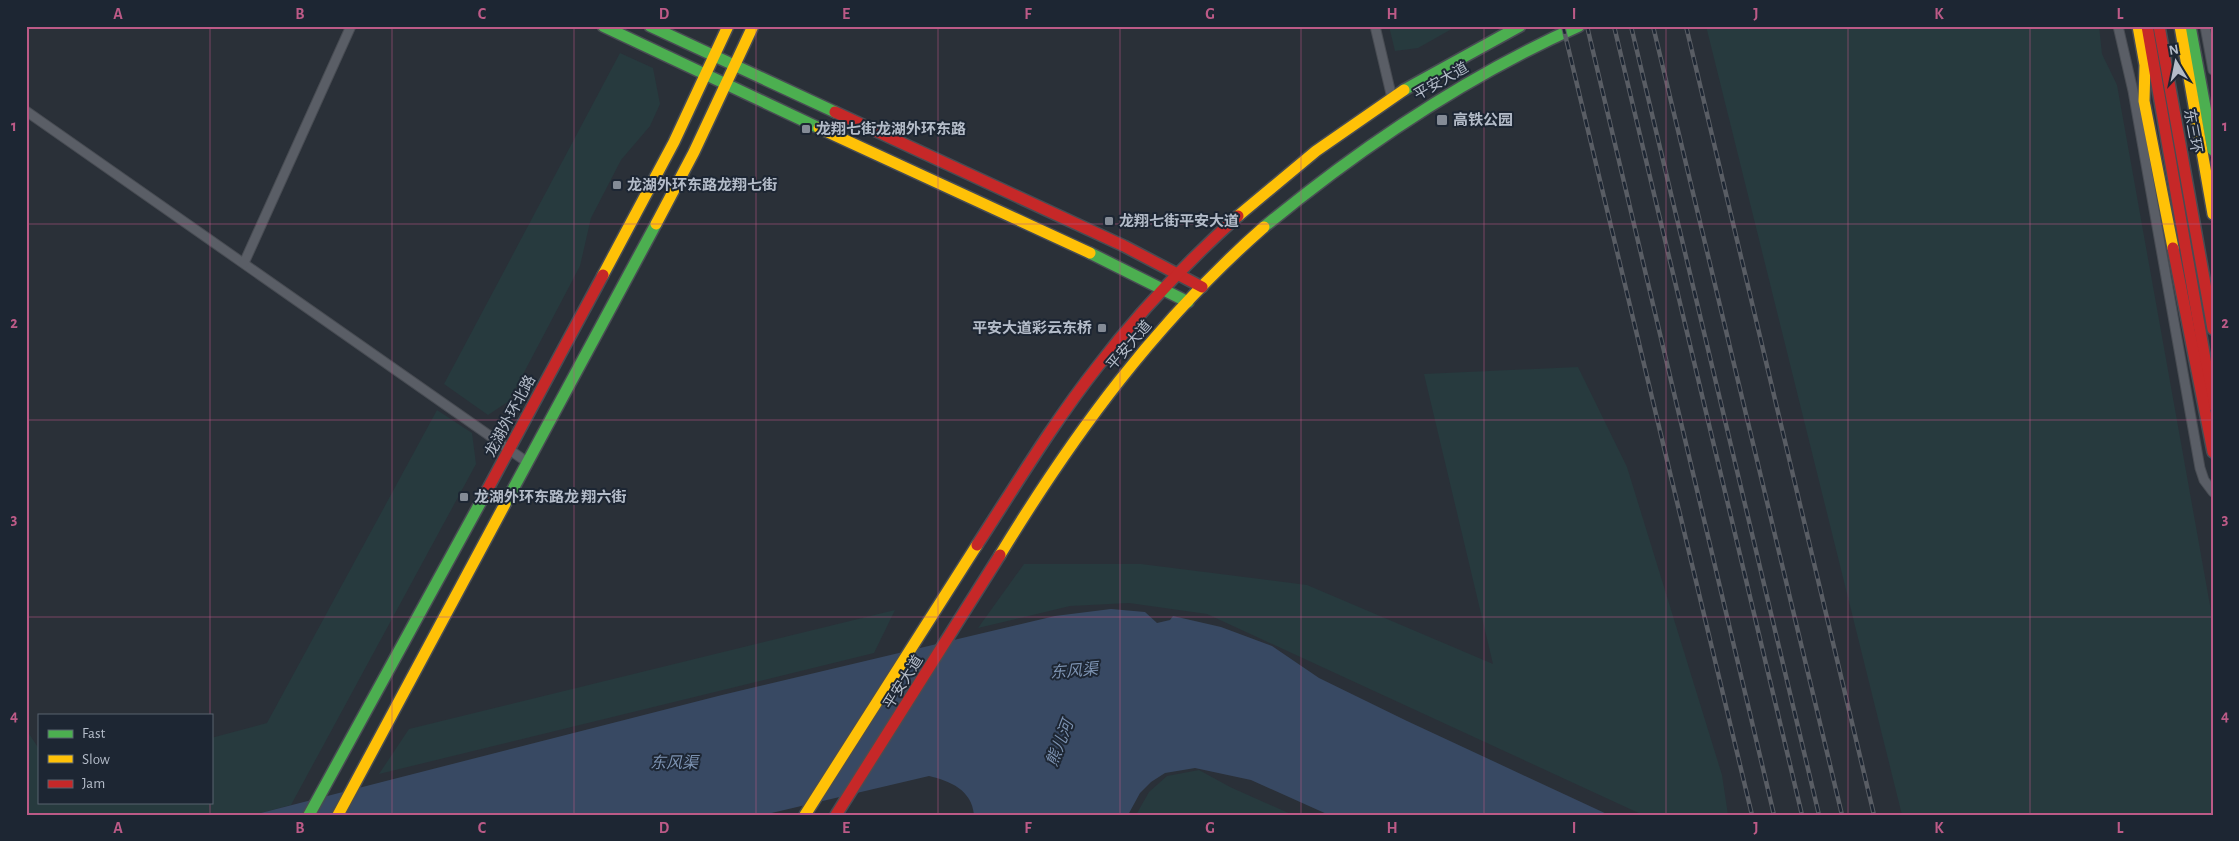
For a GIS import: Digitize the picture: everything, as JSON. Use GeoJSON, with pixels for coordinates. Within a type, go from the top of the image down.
{"type":"FeatureCollection","features":[{"type":"Feature","properties":{"kind":"main road"},"geometry":{"type":"LineString","coordinates":[[603,26],[1058,237],[1188,302]]}},
{"type":"Feature","properties":{"kind":"main road"},"geometry":{"type":"LineString","coordinates":[[650,26],[1066,219],[1202,286]]}},
{"type":"Feature","properties":{"kind":"main road","name":"龙湖外环北路"},"geometry":{"type":"LineString","coordinates":[[309,815],[674,142],[728,26]]}},
{"type":"Feature","properties":{"kind":"main road"},"geometry":{"type":"LineString","coordinates":[[338,815],[694,152],[753,26]]}},
{"type":"Feature","properties":{"kind":"main road","name":"平安大道"},"geometry":{"type":"LineString","coordinates":[[805,815],[1016,481],[1069,403],[1101,361],[1164,290],[1238,216],[1303,161],[1352,124],[1455,61],[1520,26]]}},
{"type":"Feature","properties":{"kind":"main road","name":"平安大道"},"geometry":{"type":"LineString","coordinates":[[837,813],[974,598],[1037,495],[1089,418],[1121,377],[1202,286],[1276,216],[1367,144],[1428,105],[1492,69],[1579,26]]}},
{"type":"Feature","properties":{"kind":"main road"},"geometry":{"type":"LineString","coordinates":[[2138,26],[2145,65],[2144,101],[2213,452]]}},
{"type":"Feature","properties":{"kind":"main road"},"geometry":{"type":"LineString","coordinates":[[2146,26],[2213,404]]}},
{"type":"Feature","properties":{"kind":"main road","name":"东三环"},"geometry":{"type":"LineString","coordinates":[[2159,26],[2213,329]]}},
{"type":"Feature","properties":{"kind":"main road","name":"东三环"},"geometry":{"type":"LineString","coordinates":[[2180,26],[2213,214]]}},
{"type":"Feature","properties":{"kind":"main road"},"geometry":{"type":"LineString","coordinates":[[2190,26],[2213,150]]}},
{"type":"Feature","properties":{"kind":"street"},"geometry":{"type":"LineString","coordinates":[[244,263],[351,26]]}},
{"type":"Feature","properties":{"kind":"street"},"geometry":{"type":"LineString","coordinates":[[1375,26],[1392,98]]}},
{"type":"Feature","properties":{"kind":"street"},"geometry":{"type":"LineString","coordinates":[[2118,26],[2132,91],[2200,468],[2204,480],[2213,492]]}},
{"type":"Feature","properties":{"kind":"street"},"geometry":{"type":"LineString","coordinates":[[2205,26],[2213,70]]}},
{"type":"Feature","properties":{"kind":"street"},"geometry":{"type":"LineString","coordinates":[[26,111],[528,462]]}},
{"type":"Feature","properties":{"kind":"green space"},"geometry":{"type":"Polygon","coordinates":[[[1389,26],[1457,26],[1418,48],[1395,51],[1389,26]]]}},
{"type":"Feature","properties":{"kind":"green space"},"geometry":{"type":"Polygon","coordinates":[[[1706,26],[2099,26],[2102,54],[2117,85],[2213,622],[2213,815],[1902,815],[1706,26]]]}},
{"type":"Feature","properties":{"kind":"green space"},"geometry":{"type":"Polygon","coordinates":[[[620,53],[653,68],[660,104],[650,126],[621,160],[591,218],[580,266],[509,401],[488,415],[444,384],[620,53]]]}},
{"type":"Feature","properties":{"kind":"green space"},"geometry":{"type":"Polygon","coordinates":[[[1578,367],[1627,467],[1722,775],[1728,815],[1643,815],[1207,614],[1129,603],[1070,606],[978,628],[1024,564],[1141,564],[1307,585],[1493,664],[1424,374],[1578,367]]]}},
{"type":"Feature","properties":{"kind":"green space"},"geometry":{"type":"Polygon","coordinates":[[[437,410],[472,433],[476,464],[291,805],[253,815],[26,815],[26,729],[38,747],[38,804],[212,804],[212,738],[267,723],[437,410]]]}},
{"type":"Feature","properties":{"kind":"green space"},"geometry":{"type":"Polygon","coordinates":[[[895,610],[874,653],[379,774],[409,729],[895,610]]]}},
{"type":"Feature","properties":{"kind":"green space"},"geometry":{"type":"Polygon","coordinates":[[[1199,770],[1230,787],[1293,815],[1136,815],[1149,792],[1167,776],[1199,770]]]}},
{"type":"Feature","properties":{"kind":"water"},"geometry":{"type":"Polygon","coordinates":[[[1111,609],[1145,612],[1157,623],[1170,620],[1173,616],[1221,627],[1272,646],[1319,678],[1609,815],[1329,815],[1251,780],[1195,768],[1165,773],[1151,782],[1140,793],[1128,815],[974,815],[969,799],[959,788],[929,776],[763,815],[253,815],[722,695],[1055,616],[1111,609]]]}},
{"type":"Feature","properties":{"kind":"railway"},"geometry":{"type":"LineString","coordinates":[[1563,26],[1752,815]]}},
{"type":"Feature","properties":{"kind":"railway"},"geometry":{"type":"LineString","coordinates":[[1587,26],[1774,815]]}},
{"type":"Feature","properties":{"kind":"railway"},"geometry":{"type":"LineString","coordinates":[[1614,26],[1802,815]]}},
{"type":"Feature","properties":{"kind":"railway"},"geometry":{"type":"LineString","coordinates":[[1631,26],[1819,815]]}},
{"type":"Feature","properties":{"kind":"railway"},"geometry":{"type":"LineString","coordinates":[[1653,26],[1842,815]]}},
{"type":"Feature","properties":{"kind":"railway"},"geometry":{"type":"LineString","coordinates":[[1686,26],[1874,815]]}},
{"type":"Feature","properties":{"kind":"traffic: fast"},"geometry":{"type":"LineString","coordinates":[[603,26],[819,128]]}},
{"type":"Feature","properties":{"kind":"traffic: fast"},"geometry":{"type":"LineString","coordinates":[[650,26],[835,112]]}},
{"type":"Feature","properties":{"kind":"traffic: fast"},"geometry":{"type":"LineString","coordinates":[[1404,90],[1520,26]]}},
{"type":"Feature","properties":{"kind":"traffic: fast"},"geometry":{"type":"LineString","coordinates":[[1264,227],[1338,169],[1454,91],[1536,46],[1579,26]]}},
{"type":"Feature","properties":{"kind":"traffic: fast"},"geometry":{"type":"LineString","coordinates":[[2190,26],[2213,150]]}},
{"type":"Feature","properties":{"kind":"traffic: fast"},"geometry":{"type":"LineString","coordinates":[[505,504],[656,224]]}},
{"type":"Feature","properties":{"kind":"traffic: fast"},"geometry":{"type":"LineString","coordinates":[[1090,253],[1188,302]]}},
{"type":"Feature","properties":{"kind":"traffic: fast"},"geometry":{"type":"LineString","coordinates":[[309,815],[484,496]]}},
{"type":"Feature","properties":{"kind":"traffic: slow"},"geometry":{"type":"LineString","coordinates":[[603,275],[674,142],[728,26]]}},
{"type":"Feature","properties":{"kind":"traffic: slow"},"geometry":{"type":"LineString","coordinates":[[656,224],[694,152],[753,26]]}},
{"type":"Feature","properties":{"kind":"traffic: slow"},"geometry":{"type":"LineString","coordinates":[[2138,26],[2145,65],[2144,101],[2173,248]]}},
{"type":"Feature","properties":{"kind":"traffic: slow"},"geometry":{"type":"LineString","coordinates":[[2180,26],[2213,214]]}},
{"type":"Feature","properties":{"kind":"traffic: slow"},"geometry":{"type":"LineString","coordinates":[[1238,216],[1316,151],[1404,90]]}},
{"type":"Feature","properties":{"kind":"traffic: slow"},"geometry":{"type":"LineString","coordinates":[[819,128],[1090,253]]}},
{"type":"Feature","properties":{"kind":"traffic: slow"},"geometry":{"type":"LineString","coordinates":[[1000,555],[1058,465],[1119,381],[1187,301],[1264,227]]}},
{"type":"Feature","properties":{"kind":"traffic: slow"},"geometry":{"type":"LineString","coordinates":[[338,815],[505,504]]}},
{"type":"Feature","properties":{"kind":"traffic: slow"},"geometry":{"type":"LineString","coordinates":[[805,815],[977,545]]}},
{"type":"Feature","properties":{"kind":"traffic: jam"},"geometry":{"type":"LineString","coordinates":[[2147,26],[2213,405]]}},
{"type":"Feature","properties":{"kind":"traffic: jam"},"geometry":{"type":"LineString","coordinates":[[2159,26],[2213,329]]}},
{"type":"Feature","properties":{"kind":"traffic: jam"},"geometry":{"type":"LineString","coordinates":[[835,112],[1124,246],[1202,287]]}},
{"type":"Feature","properties":{"kind":"traffic: jam"},"geometry":{"type":"LineString","coordinates":[[977,545],[1050,432],[1114,346],[1164,288],[1238,216]]}},
{"type":"Feature","properties":{"kind":"traffic: jam"},"geometry":{"type":"LineString","coordinates":[[2173,248],[2213,452]]}},
{"type":"Feature","properties":{"kind":"traffic: jam"},"geometry":{"type":"LineString","coordinates":[[484,496],[603,275]]}},
{"type":"Feature","properties":{"kind":"traffic: jam"},"geometry":{"type":"LineString","coordinates":[[836,815],[1000,555]]}},
{"type":"Feature","properties":{"kind":"place","name":"高铁公园"},"geometry":{"type":"Point","coordinates":[1442,120]}},
{"type":"Feature","properties":{"kind":"place","name":"龙翔七街龙湖外环东路"},"geometry":{"type":"Point","coordinates":[806,129]}},
{"type":"Feature","properties":{"kind":"place","name":"龙湖外环东路龙翔七街"},"geometry":{"type":"Point","coordinates":[617,185]}},
{"type":"Feature","properties":{"kind":"place","name":"龙翔七街平安大道"},"geometry":{"type":"Point","coordinates":[1109,221]}},
{"type":"Feature","properties":{"kind":"place","name":"平安大道彩云东桥"},"geometry":{"type":"Point","coordinates":[1102,328]}},
{"type":"Feature","properties":{"kind":"place","name":"龙湖外环东路龙 翔六街"},"geometry":{"type":"Point","coordinates":[464,497]}},
{"type":"Feature","properties":{"kind":"water label","name":"东风渠"},"geometry":{"type":"Point","coordinates":[1074,670]}},
{"type":"Feature","properties":{"kind":"water label","name":"熊儿河"},"geometry":{"type":"Point","coordinates":[1059,743]}},
{"type":"Feature","properties":{"kind":"water label","name":"东风渠"},"geometry":{"type":"Point","coordinates":[674,762]}}]}
